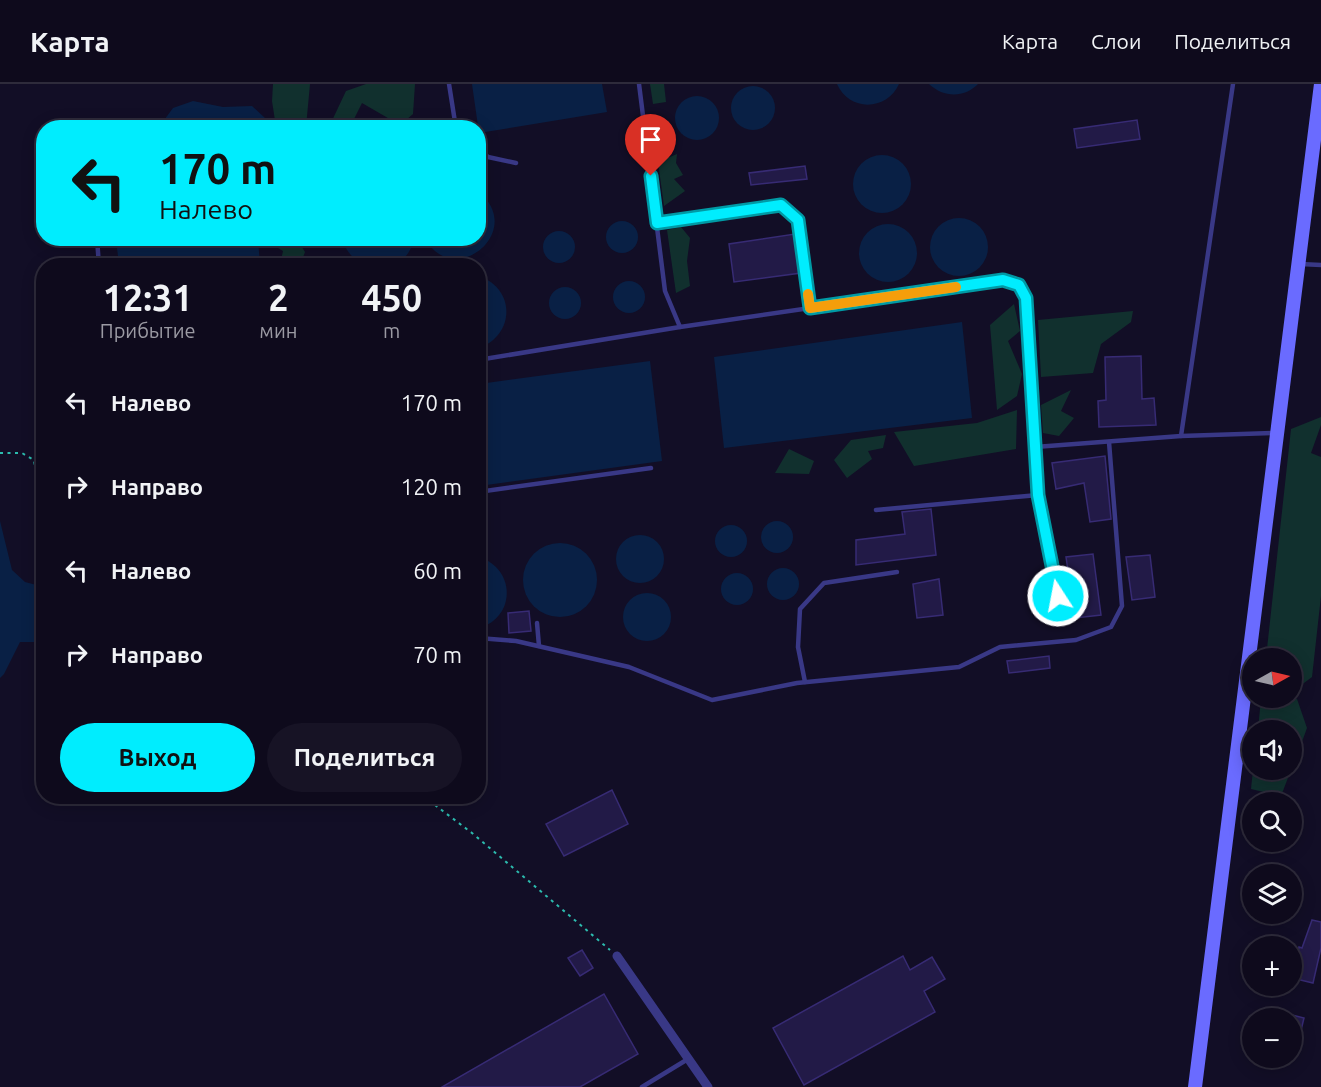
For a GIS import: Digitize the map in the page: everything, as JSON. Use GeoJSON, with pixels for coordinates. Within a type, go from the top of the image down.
{"type":"FeatureCollection","features":[{"type":"Feature","properties":{"kind":"street"},"geometry":{"type":"LineString","coordinates":[[1195,1087],[1321,84]]}},
{"type":"Feature","properties":{"kind":"street"},"geometry":{"type":"LineString","coordinates":[[617,956],[708,1087]]}},
{"type":"Feature","properties":{"kind":"lane"},"geometry":{"type":"LineString","coordinates":[[449,84],[455,120]]}},
{"type":"Feature","properties":{"kind":"lane"},"geometry":{"type":"LineString","coordinates":[[639,84],[665,291],[680,327]]}},
{"type":"Feature","properties":{"kind":"lane"},"geometry":{"type":"LineString","coordinates":[[1180,436],[1233,84]]}},
{"type":"Feature","properties":{"kind":"lane"},"geometry":{"type":"LineString","coordinates":[[486,155],[516,163]]}},
{"type":"Feature","properties":{"kind":"lane"},"geometry":{"type":"LineString","coordinates":[[657,223],[781,205],[798,220],[810,308]]}},
{"type":"Feature","properties":{"kind":"lane"},"geometry":{"type":"LineString","coordinates":[[1298,264],[1321,266]]}},
{"type":"Feature","properties":{"kind":"lane"},"geometry":{"type":"LineString","coordinates":[[486,359],[680,327],[1003,280],[1019,285],[1026,298],[1038,495],[1061,616]]}},
{"type":"Feature","properties":{"kind":"lane"},"geometry":{"type":"LineString","coordinates":[[1035,447],[1180,436],[1277,433]]}},
{"type":"Feature","properties":{"kind":"lane"},"geometry":{"type":"LineString","coordinates":[[486,639],[516,641],[628,666],[712,700],[805,682],[959,667],[1000,647],[1077,640],[1110,627],[1122,606],[1109,442]]}},
{"type":"Feature","properties":{"kind":"lane"},"geometry":{"type":"LineString","coordinates":[[486,491],[651,468]]}},
{"type":"Feature","properties":{"kind":"lane"},"geometry":{"type":"LineString","coordinates":[[876,510],[1038,495]]}},
{"type":"Feature","properties":{"kind":"lane"},"geometry":{"type":"LineString","coordinates":[[805,682],[798,647],[800,609],[824,583],[897,573]]}},
{"type":"Feature","properties":{"kind":"lane"},"geometry":{"type":"LineString","coordinates":[[537,623],[539,646]]}},
{"type":"Feature","properties":{"kind":"lane"},"geometry":{"type":"LineString","coordinates":[[642,1087],[689,1059]]}},
{"type":"Feature","properties":{"kind":"path"},"geometry":{"type":"LineString","coordinates":[[0,453],[22,453],[34,460],[36,474]]}},
{"type":"Feature","properties":{"kind":"path"},"geometry":{"type":"LineString","coordinates":[[434,804],[472,832],[617,956]]}},
{"type":"Feature","properties":{"kind":"green space"},"geometry":{"type":"Polygon","coordinates":[[[273,84],[310,84],[307,120],[275,120],[272,101],[273,84]]]}},
{"type":"Feature","properties":{"kind":"green space"},"geometry":{"type":"Polygon","coordinates":[[[366,84],[415,84],[413,114],[406,120],[391,120],[362,103],[354,120],[332,120],[346,91],[366,84]]]}},
{"type":"Feature","properties":{"kind":"green space"},"geometry":{"type":"Polygon","coordinates":[[[650,84],[664,84],[666,102],[653,104],[650,84]]]}},
{"type":"Feature","properties":{"kind":"green space"},"geometry":{"type":"Polygon","coordinates":[[[677,154],[676,163],[683,175],[674,179],[685,191],[664,206],[658,162],[677,154]]]}},
{"type":"Feature","properties":{"kind":"green space"},"geometry":{"type":"Polygon","coordinates":[[[681,227],[690,238],[687,261],[690,286],[676,293],[667,230],[681,227]]]}},
{"type":"Feature","properties":{"kind":"green space"},"geometry":{"type":"Polygon","coordinates":[[[275,246],[301,246],[305,252],[303,258],[282,258],[283,251],[275,246]]]}},
{"type":"Feature","properties":{"kind":"green space"},"geometry":{"type":"Polygon","coordinates":[[[1014,304],[1020,331],[1008,341],[1022,374],[1017,396],[997,410],[990,325],[1014,304]]]}},
{"type":"Feature","properties":{"kind":"green space"},"geometry":{"type":"Polygon","coordinates":[[[1133,311],[1131,322],[1101,344],[1093,373],[1041,377],[1038,320],[1133,311]]]}},
{"type":"Feature","properties":{"kind":"green space"},"geometry":{"type":"Polygon","coordinates":[[[1071,390],[1061,411],[1074,418],[1059,436],[1043,433],[1041,405],[1071,390]]]}},
{"type":"Feature","properties":{"kind":"green space"},"geometry":{"type":"Polygon","coordinates":[[[1017,410],[1016,449],[914,466],[894,432],[977,423],[1017,410]]]}},
{"type":"Feature","properties":{"kind":"green space"},"geometry":{"type":"Polygon","coordinates":[[[1321,417],[1321,425],[1311,453],[1321,457],[1321,596],[1312,677],[1302,684],[1302,648],[1267,648],[1291,429],[1321,417]]]}},
{"type":"Feature","properties":{"kind":"green space"},"geometry":{"type":"Polygon","coordinates":[[[886,435],[883,448],[868,451],[872,459],[847,478],[834,460],[851,440],[886,435]]]}},
{"type":"Feature","properties":{"kind":"green space"},"geometry":{"type":"Polygon","coordinates":[[[789,449],[814,461],[809,474],[775,473],[789,449]]]}},
{"type":"Feature","properties":{"kind":"green space"},"geometry":{"type":"Polygon","coordinates":[[[1260,708],[1300,708],[1307,728],[1302,742],[1302,720],[1259,720],[1260,708]]]}},
{"type":"Feature","properties":{"kind":"green space"},"geometry":{"type":"Polygon","coordinates":[[[1252,780],[1287,780],[1283,792],[1251,789],[1252,780]]]}},
{"type":"Feature","properties":{"kind":"water"},"geometry":{"type":"Polygon","coordinates":[[[472,84],[602,84],[607,112],[486,132],[486,120],[477,120],[472,84]]]}},
{"type":"Feature","properties":{"kind":"water"},"geometry":{"type":"Polygon","coordinates":[[[837,84],[899,84],[886,99],[868,105],[850,100],[837,84]]]}},
{"type":"Feature","properties":{"kind":"water"},"geometry":{"type":"Polygon","coordinates":[[[929,84],[978,84],[967,92],[947,94],[929,84]]]}},
{"type":"Feature","properties":{"kind":"water"},"geometry":{"type":"Polygon","coordinates":[[[753,86],[769,92],[775,108],[769,124],[753,130],[737,124],[731,108],[737,92],[753,86]]]}},
{"type":"Feature","properties":{"kind":"water"},"geometry":{"type":"Polygon","coordinates":[[[697,96],[706,97],[713,102],[718,109],[718,127],[713,134],[706,139],[697,140],[688,139],[681,134],[676,127],[675,118],[676,109],[681,102],[688,97],[697,96]]]}},
{"type":"Feature","properties":{"kind":"water"},"geometry":{"type":"Polygon","coordinates":[[[193,101],[223,107],[252,106],[265,120],[164,120],[173,108],[193,101]]]}},
{"type":"Feature","properties":{"kind":"water"},"geometry":{"type":"Polygon","coordinates":[[[876,155],[888,155],[903,163],[911,178],[911,190],[903,205],[888,213],[876,213],[861,205],[853,190],[853,178],[861,163],[876,155]]]}},
{"type":"Feature","properties":{"kind":"water"},"geometry":{"type":"Polygon","coordinates":[[[486,201],[491,207],[495,223],[486,242],[486,201]]]}},
{"type":"Feature","properties":{"kind":"water"},"geometry":{"type":"Polygon","coordinates":[[[953,218],[965,218],[980,226],[988,241],[988,253],[980,268],[965,276],[953,276],[938,268],[930,253],[930,241],[938,226],[953,218]]]}},
{"type":"Feature","properties":{"kind":"water"},"geometry":{"type":"Polygon","coordinates":[[[622,221],[633,226],[638,237],[633,248],[622,253],[611,248],[606,237],[611,226],[622,221]]]}},
{"type":"Feature","properties":{"kind":"water"},"geometry":{"type":"Polygon","coordinates":[[[882,224],[894,224],[909,232],[917,247],[917,259],[909,274],[894,282],[882,282],[867,274],[859,259],[859,247],[867,232],[882,224]]]}},
{"type":"Feature","properties":{"kind":"water"},"geometry":{"type":"Polygon","coordinates":[[[559,231],[570,236],[575,247],[570,258],[559,263],[548,258],[543,247],[548,236],[559,231]]]}},
{"type":"Feature","properties":{"kind":"water"},"geometry":{"type":"Polygon","coordinates":[[[117,246],[259,246],[259,258],[118,258],[117,246]]]}},
{"type":"Feature","properties":{"kind":"water"},"geometry":{"type":"Polygon","coordinates":[[[346,246],[412,246],[404,258],[354,258],[346,246]]]}},
{"type":"Feature","properties":{"kind":"water"},"geometry":{"type":"Polygon","coordinates":[[[432,246],[483,246],[468,257],[450,258],[438,253],[432,246]]]}},
{"type":"Feature","properties":{"kind":"water"},"geometry":{"type":"Polygon","coordinates":[[[486,280],[500,291],[505,301],[506,312],[505,323],[491,342],[486,344],[486,280]]]}},
{"type":"Feature","properties":{"kind":"water"},"geometry":{"type":"Polygon","coordinates":[[[629,281],[640,286],[645,297],[640,308],[629,313],[618,308],[613,297],[618,286],[629,281]]]}},
{"type":"Feature","properties":{"kind":"water"},"geometry":{"type":"Polygon","coordinates":[[[565,287],[576,292],[581,303],[576,314],[565,319],[554,314],[549,303],[554,292],[565,287]]]}},
{"type":"Feature","properties":{"kind":"water"},"geometry":{"type":"Polygon","coordinates":[[[962,322],[972,418],[724,448],[714,357],[962,322]]]}},
{"type":"Feature","properties":{"kind":"water"},"geometry":{"type":"Polygon","coordinates":[[[650,361],[662,461],[486,485],[486,383],[650,361]]]}},
{"type":"Feature","properties":{"kind":"water"},"geometry":{"type":"Polygon","coordinates":[[[0,521],[12,570],[25,582],[36,585],[36,642],[20,642],[0,678],[0,521]]]}},
{"type":"Feature","properties":{"kind":"water"},"geometry":{"type":"Polygon","coordinates":[[[777,521],[788,526],[793,537],[788,548],[777,553],[766,548],[761,537],[766,526],[777,521]]]}},
{"type":"Feature","properties":{"kind":"water"},"geometry":{"type":"Polygon","coordinates":[[[731,525],[742,530],[747,541],[742,552],[731,557],[720,552],[715,541],[720,530],[731,525]]]}},
{"type":"Feature","properties":{"kind":"water"},"geometry":{"type":"Polygon","coordinates":[[[635,535],[645,535],[660,545],[664,559],[663,568],[654,579],[645,583],[635,583],[620,573],[616,564],[616,554],[626,539],[635,535]]]}},
{"type":"Feature","properties":{"kind":"water"},"geometry":{"type":"Polygon","coordinates":[[[560,543],[574,546],[586,554],[594,566],[597,580],[594,594],[586,606],[574,614],[560,617],[546,614],[534,606],[526,594],[523,580],[526,566],[534,554],[546,546],[560,543]]]}},
{"type":"Feature","properties":{"kind":"water"},"geometry":{"type":"Polygon","coordinates":[[[486,560],[500,572],[507,593],[500,614],[486,624],[486,560]]]}},
{"type":"Feature","properties":{"kind":"water"},"geometry":{"type":"Polygon","coordinates":[[[783,568],[794,573],[799,584],[794,595],[783,600],[772,595],[767,584],[772,573],[783,568]]]}},
{"type":"Feature","properties":{"kind":"water"},"geometry":{"type":"Polygon","coordinates":[[[737,573],[748,578],[753,589],[748,600],[737,605],[726,600],[721,589],[726,578],[737,573]]]}},
{"type":"Feature","properties":{"kind":"water"},"geometry":{"type":"Polygon","coordinates":[[[642,593],[652,593],[667,603],[671,617],[670,626],[661,637],[652,641],[642,641],[627,631],[623,622],[623,612],[633,597],[642,593]]]}},
{"type":"Feature","properties":{"kind":"building"},"geometry":{"type":"Polygon","coordinates":[[[1137,120],[1140,139],[1077,148],[1074,129],[1137,120]]]}},
{"type":"Feature","properties":{"kind":"building"},"geometry":{"type":"Polygon","coordinates":[[[805,166],[807,179],[751,185],[749,173],[805,166]]]}},
{"type":"Feature","properties":{"kind":"building"},"geometry":{"type":"Polygon","coordinates":[[[795,234],[801,273],[734,282],[729,244],[795,234]]]}},
{"type":"Feature","properties":{"kind":"building"},"geometry":{"type":"Polygon","coordinates":[[[1141,356],[1142,399],[1154,398],[1156,425],[1099,427],[1098,401],[1106,400],[1105,357],[1141,356]]]}},
{"type":"Feature","properties":{"kind":"building"},"geometry":{"type":"Polygon","coordinates":[[[1105,456],[1111,519],[1090,522],[1084,483],[1056,489],[1052,463],[1105,456]]]}},
{"type":"Feature","properties":{"kind":"building"},"geometry":{"type":"Polygon","coordinates":[[[931,509],[936,555],[856,565],[856,540],[905,534],[902,512],[931,509]]]}},
{"type":"Feature","properties":{"kind":"building"},"geometry":{"type":"Polygon","coordinates":[[[1093,554],[1101,615],[1075,618],[1066,557],[1093,554]]]}},
{"type":"Feature","properties":{"kind":"building"},"geometry":{"type":"Polygon","coordinates":[[[1150,555],[1155,597],[1132,600],[1126,557],[1150,555]]]}},
{"type":"Feature","properties":{"kind":"building"},"geometry":{"type":"Polygon","coordinates":[[[939,579],[943,615],[917,618],[913,584],[939,579]]]}},
{"type":"Feature","properties":{"kind":"building"},"geometry":{"type":"Polygon","coordinates":[[[529,611],[531,631],[509,633],[508,613],[529,611]]]}},
{"type":"Feature","properties":{"kind":"building"},"geometry":{"type":"Polygon","coordinates":[[[1049,656],[1050,668],[1009,673],[1007,661],[1049,656]]]}},
{"type":"Feature","properties":{"kind":"building"},"geometry":{"type":"Polygon","coordinates":[[[612,790],[628,824],[564,856],[546,824],[612,790]]]}},
{"type":"Feature","properties":{"kind":"building"},"geometry":{"type":"Polygon","coordinates":[[[1312,920],[1321,922],[1321,948],[1313,983],[1302,980],[1302,948],[1312,920]]]}},
{"type":"Feature","properties":{"kind":"building"},"geometry":{"type":"Polygon","coordinates":[[[582,950],[593,968],[580,976],[568,958],[582,950]]]}},
{"type":"Feature","properties":{"kind":"building"},"geometry":{"type":"Polygon","coordinates":[[[903,956],[910,970],[932,957],[945,979],[924,991],[935,1012],[804,1085],[773,1028],[903,956]]]}},
{"type":"Feature","properties":{"kind":"building"},"geometry":{"type":"Polygon","coordinates":[[[604,994],[638,1054],[580,1087],[442,1087],[604,994]]]}},
{"type":"Feature","properties":{"kind":"slow traffic"},"geometry":{"type":"LineString","coordinates":[[808,294],[810,308],[956,287]]}},
{"type":"Feature","properties":{"kind":"route"},"geometry":{"type":"LineString","coordinates":[[651,176],[657,223],[781,205],[798,220],[810,308],[1003,280],[1019,285],[1026,298],[1038,495],[1058,596]]}}]}
